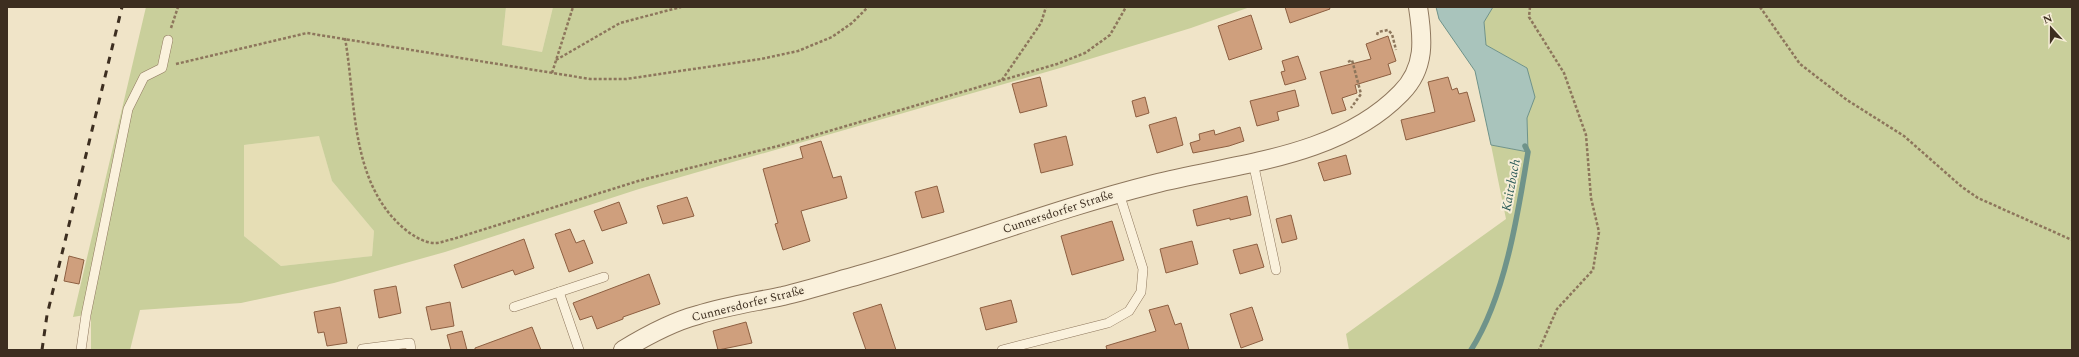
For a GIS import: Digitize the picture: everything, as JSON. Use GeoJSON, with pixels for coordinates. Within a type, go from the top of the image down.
{"type":"FeatureCollection","features":[{"type":"Feature","properties":{"kind":"street","name":"Cunnersdorfer Straße"},"geometry":{"type":"LineString","coordinates":[[623,350],[666,327],[697,315],[784,296],[861,275],[1120,193],[1253,162],[1315,145],[1353,128],[1400,95],[1412,80],[1420,58],[1423,38],[1418,7]]}},
{"type":"Feature","properties":{"kind":"lane"},"geometry":{"type":"LineString","coordinates":[[81,350],[86,315],[128,110],[144,77],[162,68],[168,40]]}},
{"type":"Feature","properties":{"kind":"lane"},"geometry":{"type":"LineString","coordinates":[[1253,162],[1276,270]]}},
{"type":"Feature","properties":{"kind":"lane"},"geometry":{"type":"LineString","coordinates":[[1002,350],[1108,323],[1129,311],[1142,292],[1143,269],[1120,193]]}},
{"type":"Feature","properties":{"kind":"lane"},"geometry":{"type":"LineString","coordinates":[[514,307],[604,277]]}},
{"type":"Feature","properties":{"kind":"lane"},"geometry":{"type":"LineString","coordinates":[[559,292],[579,350]]}},
{"type":"Feature","properties":{"kind":"lane"},"geometry":{"type":"LineString","coordinates":[[362,349],[410,343],[411,350]]}},
{"type":"Feature","properties":{"kind":"path"},"geometry":{"type":"LineString","coordinates":[[168,40],[178,7]]}},
{"type":"Feature","properties":{"kind":"path"},"geometry":{"type":"LineString","coordinates":[[552,73],[573,7]]}},
{"type":"Feature","properties":{"kind":"path"},"geometry":{"type":"LineString","coordinates":[[556,60],[620,23],[681,7]]}},
{"type":"Feature","properties":{"kind":"path"},"geometry":{"type":"LineString","coordinates":[[162,68],[307,33],[590,79],[626,80],[761,59],[798,51],[832,37],[868,7]]}},
{"type":"Feature","properties":{"kind":"path"},"geometry":{"type":"LineString","coordinates":[[1002,80],[1041,23],[1046,7]]}},
{"type":"Feature","properties":{"kind":"path"},"geometry":{"type":"LineString","coordinates":[[345,38],[358,141],[366,172],[374,190],[394,219],[410,234],[434,243],[453,240],[638,181],[778,146],[1057,64],[1085,53],[1110,35],[1126,7]]}},
{"type":"Feature","properties":{"kind":"path"},"geometry":{"type":"LineString","coordinates":[[1530,7],[1529,17],[1564,73],[1586,135],[1591,198],[1599,232],[1593,270],[1557,309],[1539,350]]}},
{"type":"Feature","properties":{"kind":"path"},"geometry":{"type":"LineString","coordinates":[[1760,7],[1800,64],[1847,100],[1904,136],[1962,187],[1978,198],[2072,240]]}},
{"type":"Feature","properties":{"kind":"path"},"geometry":{"type":"LineString","coordinates":[[1377,35],[1378,32],[1388,30],[1392,34],[1396,50]]}},
{"type":"Feature","properties":{"kind":"path"},"geometry":{"type":"LineString","coordinates":[[1347,113],[1361,94],[1352,60],[1348,62]]}},
{"type":"Feature","properties":{"kind":"shaded area"},"geometry":{"type":"Polygon","coordinates":[[[506,7],[553,7],[542,52],[502,45],[506,7]]]}},
{"type":"Feature","properties":{"kind":"shaded area"},"geometry":{"type":"Polygon","coordinates":[[[319,135],[332,181],[374,231],[372,256],[281,266],[244,236],[244,145],[319,135]]]}},
{"type":"Feature","properties":{"kind":"green space"},"geometry":{"type":"Polygon","coordinates":[[[146,7],[506,7],[502,45],[542,52],[553,7],[1250,7],[1191,28],[1067,66],[639,189],[445,252],[334,283],[241,303],[140,310],[130,350],[91,350],[91,314],[73,317],[146,7]],[[319,136],[244,145],[244,236],[281,266],[372,256],[374,231],[332,181],[319,136]]]}},
{"type":"Feature","properties":{"kind":"green space"},"geometry":{"type":"Polygon","coordinates":[[[1493,7],[2072,7],[2072,350],[1349,350],[1346,334],[1506,219],[1491,145],[1528,152],[1527,118],[1534,97],[1527,68],[1486,45],[1484,22],[1493,7]]]}},
{"type":"Feature","properties":{"kind":"water"},"geometry":{"type":"Polygon","coordinates":[[[1436,7],[1493,7],[1484,22],[1486,45],[1527,68],[1535,97],[1527,118],[1528,152],[1491,145],[1475,71],[1439,19],[1436,7]]]}},
{"type":"Feature","properties":{"kind":"building"},"geometry":{"type":"Polygon","coordinates":[[[1285,7],[1329,7],[1330,9],[1290,23],[1285,7]]]}},
{"type":"Feature","properties":{"kind":"building"},"geometry":{"type":"Polygon","coordinates":[[[1251,15],[1262,49],[1229,60],[1218,26],[1251,15]]]}},
{"type":"Feature","properties":{"kind":"building"},"geometry":{"type":"Polygon","coordinates":[[[1388,36],[1396,61],[1388,64],[1391,74],[1355,85],[1357,93],[1342,98],[1346,110],[1332,114],[1320,72],[1371,59],[1366,44],[1388,36]]]}},
{"type":"Feature","properties":{"kind":"building"},"geometry":{"type":"Polygon","coordinates":[[[1298,56],[1306,79],[1285,85],[1281,72],[1285,71],[1282,61],[1298,56]]]}},
{"type":"Feature","properties":{"kind":"building"},"geometry":{"type":"Polygon","coordinates":[[[1040,77],[1047,106],[1020,113],[1012,84],[1040,77]]]}},
{"type":"Feature","properties":{"kind":"building"},"geometry":{"type":"Polygon","coordinates":[[[1448,77],[1452,90],[1457,88],[1459,94],[1467,92],[1475,121],[1406,140],[1401,120],[1435,112],[1428,82],[1448,77]]]}},
{"type":"Feature","properties":{"kind":"building"},"geometry":{"type":"Polygon","coordinates":[[[1295,90],[1299,106],[1277,112],[1279,120],[1257,126],[1250,101],[1295,90]]]}},
{"type":"Feature","properties":{"kind":"building"},"geometry":{"type":"Polygon","coordinates":[[[1145,97],[1149,113],[1136,117],[1132,101],[1145,97]]]}},
{"type":"Feature","properties":{"kind":"building"},"geometry":{"type":"Polygon","coordinates":[[[1176,117],[1183,145],[1157,153],[1149,125],[1176,117]]]}},
{"type":"Feature","properties":{"kind":"building"},"geometry":{"type":"Polygon","coordinates":[[[1240,127],[1244,141],[1229,146],[1193,153],[1190,143],[1200,140],[1199,134],[1214,130],[1215,135],[1240,127]]]}},
{"type":"Feature","properties":{"kind":"building"},"geometry":{"type":"Polygon","coordinates":[[[1066,136],[1073,165],[1041,173],[1034,144],[1066,136]]]}},
{"type":"Feature","properties":{"kind":"building"},"geometry":{"type":"Polygon","coordinates":[[[821,141],[833,178],[841,176],[847,198],[801,211],[810,241],[783,250],[775,224],[778,223],[763,169],[803,158],[800,147],[821,141]]]}},
{"type":"Feature","properties":{"kind":"building"},"geometry":{"type":"Polygon","coordinates":[[[1346,155],[1351,174],[1324,181],[1318,163],[1346,155]]]}},
{"type":"Feature","properties":{"kind":"building"},"geometry":{"type":"Polygon","coordinates":[[[937,186],[944,212],[922,218],[915,192],[937,186]]]}},
{"type":"Feature","properties":{"kind":"building"},"geometry":{"type":"Polygon","coordinates":[[[1247,196],[1251,215],[1230,220],[1230,218],[1197,226],[1193,210],[1247,196]]]}},
{"type":"Feature","properties":{"kind":"building"},"geometry":{"type":"Polygon","coordinates":[[[687,197],[694,216],[663,224],[657,206],[687,197]]]}},
{"type":"Feature","properties":{"kind":"building"},"geometry":{"type":"Polygon","coordinates":[[[619,202],[627,223],[602,231],[594,211],[619,202]]]}},
{"type":"Feature","properties":{"kind":"building"},"geometry":{"type":"Polygon","coordinates":[[[1291,215],[1297,239],[1282,243],[1276,219],[1291,215]]]}},
{"type":"Feature","properties":{"kind":"building"},"geometry":{"type":"Polygon","coordinates":[[[1112,221],[1124,260],[1072,275],[1061,236],[1112,221]]]}},
{"type":"Feature","properties":{"kind":"building"},"geometry":{"type":"Polygon","coordinates":[[[570,229],[576,243],[584,240],[593,263],[569,272],[555,234],[570,229]]]}},
{"type":"Feature","properties":{"kind":"building"},"geometry":{"type":"Polygon","coordinates":[[[524,239],[534,268],[515,275],[513,270],[462,288],[454,265],[524,239]]]}},
{"type":"Feature","properties":{"kind":"building"},"geometry":{"type":"Polygon","coordinates":[[[1192,241],[1198,264],[1166,273],[1160,249],[1192,241]]]}},
{"type":"Feature","properties":{"kind":"building"},"geometry":{"type":"Polygon","coordinates":[[[1257,244],[1264,267],[1240,274],[1233,250],[1257,244]]]}},
{"type":"Feature","properties":{"kind":"building"},"geometry":{"type":"Polygon","coordinates":[[[69,256],[84,260],[79,284],[64,281],[69,256]]]}},
{"type":"Feature","properties":{"kind":"building"},"geometry":{"type":"Polygon","coordinates":[[[649,274],[660,304],[623,317],[623,319],[597,329],[592,316],[580,320],[573,303],[649,274]]]}},
{"type":"Feature","properties":{"kind":"building"},"geometry":{"type":"Polygon","coordinates":[[[396,286],[401,313],[379,318],[374,290],[396,286]]]}},
{"type":"Feature","properties":{"kind":"building"},"geometry":{"type":"Polygon","coordinates":[[[1011,300],[1017,322],[986,330],[980,308],[1011,300]]]}},
{"type":"Feature","properties":{"kind":"building"},"geometry":{"type":"Polygon","coordinates":[[[450,302],[454,326],[431,330],[426,307],[450,302]]]}},
{"type":"Feature","properties":{"kind":"building"},"geometry":{"type":"Polygon","coordinates":[[[881,304],[896,350],[866,350],[853,313],[881,304]]]}},
{"type":"Feature","properties":{"kind":"building"},"geometry":{"type":"Polygon","coordinates":[[[1168,305],[1175,325],[1181,323],[1189,350],[1107,350],[1106,346],[1156,331],[1149,310],[1168,305]]]}},
{"type":"Feature","properties":{"kind":"building"},"geometry":{"type":"Polygon","coordinates":[[[340,307],[347,343],[327,346],[324,332],[318,333],[314,312],[340,307]]]}},
{"type":"Feature","properties":{"kind":"building"},"geometry":{"type":"Polygon","coordinates":[[[1252,307],[1263,340],[1241,348],[1230,314],[1252,307]]]}},
{"type":"Feature","properties":{"kind":"building"},"geometry":{"type":"Polygon","coordinates":[[[746,322],[752,343],[718,350],[713,331],[746,322]]]}},
{"type":"Feature","properties":{"kind":"building"},"geometry":{"type":"Polygon","coordinates":[[[532,327],[541,350],[475,350],[475,348],[532,327]]]}},
{"type":"Feature","properties":{"kind":"building"},"geometry":{"type":"Polygon","coordinates":[[[462,331],[467,350],[451,350],[447,335],[462,331]]]}},
{"type":"Feature","properties":{"kind":"waterway","name":"Kaitzbach"},"geometry":{"type":"LineString","coordinates":[[1471,350],[1483,329],[1493,305],[1515,228],[1528,152],[1525,146]]}},
{"type":"Feature","properties":{"kind":"railway"},"geometry":{"type":"LineString","coordinates":[[42,350],[47,315],[122,7]]}}]}
